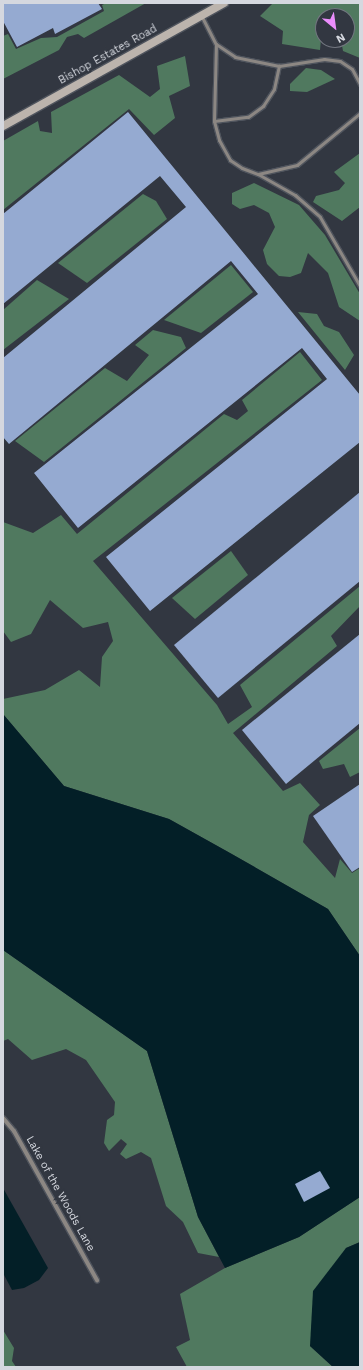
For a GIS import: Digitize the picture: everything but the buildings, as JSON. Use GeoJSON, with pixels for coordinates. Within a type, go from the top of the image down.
{"type":"FeatureCollection","features":[{"type":"Feature","properties":{"kind":"street","name":"Bishop Estates Road"},"geometry":{"type":"LineString","coordinates":[[3,126],[224,3]]}},
{"type":"Feature","properties":{"kind":"street","name":"Lake of the Woods Lane"},"geometry":{"type":"LineString","coordinates":[[3,1118],[14,1131],[97,1280]]}},
{"type":"Feature","properties":{"kind":"lane"},"geometry":{"type":"LineString","coordinates":[[201,15],[216,44],[235,57],[279,66],[324,59],[340,61],[352,69],[360,84]]}},
{"type":"Feature","properties":{"kind":"lane"},"geometry":{"type":"LineString","coordinates":[[216,44],[214,121],[219,140],[230,160],[295,195],[320,217],[360,286]]}},
{"type":"Feature","properties":{"kind":"lane"},"geometry":{"type":"LineString","coordinates":[[214,121],[248,117],[263,106],[274,90],[279,66]]}},
{"type":"Feature","properties":{"kind":"lane"},"geometry":{"type":"LineString","coordinates":[[258,174],[297,165],[360,113]]}},
{"type":"Feature","properties":{"kind":"green space"},"geometry":{"type":"Polygon","coordinates":[[[106,3],[146,3],[84,38],[78,34],[67,37],[59,50],[3,79],[3,36],[8,34],[16,49],[41,38],[57,37],[104,11],[102,5],[106,3]]]}},
{"type":"Feature","properties":{"kind":"green space"},"geometry":{"type":"Polygon","coordinates":[[[273,3],[360,3],[360,58],[343,51],[342,48],[355,48],[355,8],[315,8],[315,48],[320,48],[320,50],[282,44],[283,31],[260,16],[273,3]]]}},
{"type":"Feature","properties":{"kind":"green space"},"geometry":{"type":"Polygon","coordinates":[[[185,56],[190,86],[169,96],[175,118],[154,135],[129,109],[3,210],[3,141],[38,121],[40,131],[52,133],[51,112],[119,75],[150,97],[160,89],[157,66],[185,56]]]}},
{"type":"Feature","properties":{"kind":"green space"},"geometry":{"type":"Polygon","coordinates":[[[306,68],[321,70],[335,79],[307,92],[290,91],[290,84],[306,68]]]}},
{"type":"Feature","properties":{"kind":"green space"},"geometry":{"type":"Polygon","coordinates":[[[360,153],[360,207],[342,221],[313,202],[316,196],[339,190],[345,183],[334,172],[360,153]]]}},
{"type":"Feature","properties":{"kind":"green space"},"geometry":{"type":"Polygon","coordinates":[[[254,183],[299,205],[325,235],[360,294],[360,321],[339,307],[328,273],[308,253],[301,273],[290,277],[279,276],[267,264],[263,250],[275,227],[269,213],[254,205],[240,209],[232,204],[232,193],[254,183]]]}},
{"type":"Feature","properties":{"kind":"green space"},"geometry":{"type":"Polygon","coordinates":[[[143,194],[156,201],[167,219],[87,283],[58,263],[143,194]]]}},
{"type":"Feature","properties":{"kind":"green space"},"geometry":{"type":"Polygon","coordinates":[[[231,265],[253,292],[201,333],[164,320],[231,265]]]}},
{"type":"Feature","properties":{"kind":"green space"},"geometry":{"type":"Polygon","coordinates":[[[37,280],[69,299],[3,350],[3,310],[37,280]]]}},
{"type":"Feature","properties":{"kind":"green space"},"geometry":{"type":"Polygon","coordinates":[[[298,312],[317,314],[324,326],[339,332],[354,355],[345,370],[298,312]]]}},
{"type":"Feature","properties":{"kind":"green space"},"geometry":{"type":"Polygon","coordinates":[[[153,330],[181,337],[186,348],[44,462],[15,441],[105,368],[127,381],[149,355],[135,345],[153,330]]]}},
{"type":"Feature","properties":{"kind":"green space"},"geometry":{"type":"Polygon","coordinates":[[[300,352],[322,380],[93,561],[217,705],[228,724],[252,707],[240,685],[360,586],[360,606],[331,636],[337,646],[233,733],[283,791],[300,783],[320,805],[309,815],[303,842],[335,878],[340,859],[352,873],[360,868],[360,956],[328,909],[169,819],[64,786],[3,714],[3,699],[45,690],[79,670],[100,687],[102,657],[113,641],[108,622],[83,628],[50,600],[31,634],[11,642],[3,631],[3,522],[33,533],[61,515],[77,534],[224,414],[237,420],[248,411],[242,400],[300,352]]]}},
{"type":"Feature","properties":{"kind":"green space"},"geometry":{"type":"Polygon","coordinates":[[[231,551],[248,575],[195,619],[172,598],[231,551]]]}},
{"type":"Feature","properties":{"kind":"green space"},"geometry":{"type":"Polygon","coordinates":[[[360,728],[360,772],[350,777],[344,764],[323,769],[319,761],[360,728]]]}},
{"type":"Feature","properties":{"kind":"green space"},"geometry":{"type":"Polygon","coordinates":[[[3,950],[147,1051],[198,1217],[219,1257],[198,1253],[183,1222],[166,1206],[151,1158],[141,1152],[126,1159],[120,1154],[127,1144],[121,1139],[109,1151],[104,1143],[107,1120],[114,1115],[115,1102],[86,1060],[66,1049],[32,1060],[8,1039],[3,1041],[3,950]]]}},
{"type":"Feature","properties":{"kind":"green space"},"geometry":{"type":"Polygon","coordinates":[[[360,1197],[360,1242],[346,1248],[310,1346],[333,1367],[187,1367],[176,1347],[190,1340],[180,1294],[225,1268],[299,1237],[360,1197]]]}},
{"type":"Feature","properties":{"kind":"green space"},"geometry":{"type":"Polygon","coordinates":[[[3,1330],[14,1348],[12,1361],[16,1367],[3,1367],[3,1330]]]}},
{"type":"Feature","properties":{"kind":"water"},"geometry":{"type":"Polygon","coordinates":[[[3,714],[64,786],[169,819],[328,909],[360,956],[360,1197],[299,1237],[225,1268],[198,1217],[147,1051],[3,950],[3,714]]]}},
{"type":"Feature","properties":{"kind":"water"},"geometry":{"type":"Polygon","coordinates":[[[3,1188],[48,1268],[39,1280],[24,1288],[12,1290],[3,1273],[3,1188]]]}},
{"type":"Feature","properties":{"kind":"water"},"geometry":{"type":"Polygon","coordinates":[[[360,1242],[360,1367],[333,1367],[310,1346],[313,1291],[346,1248],[360,1242]]]}}]}
